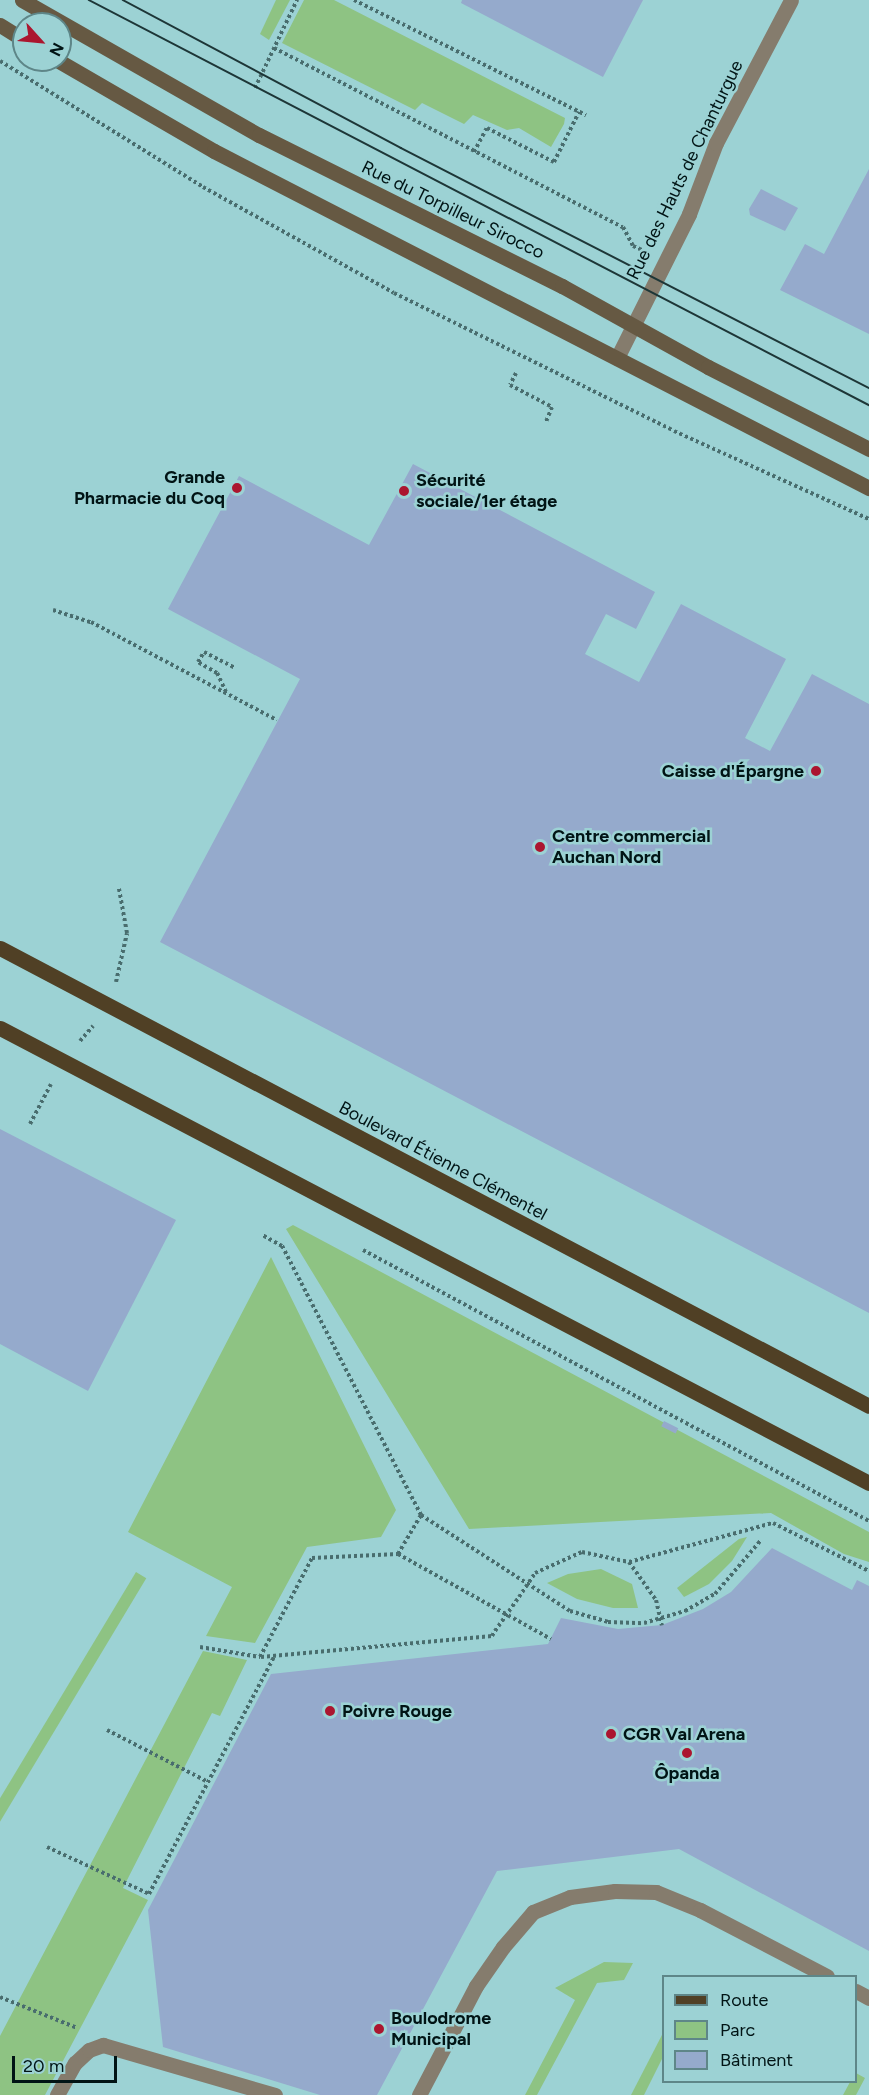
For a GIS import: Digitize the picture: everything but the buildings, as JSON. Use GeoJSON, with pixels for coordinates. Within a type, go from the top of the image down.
{"type":"FeatureCollection","features":[{"type":"Feature","properties":{"kind":"main road","name":"Boulevard Étienne Clémentel"},"geometry":{"type":"LineString","coordinates":[[0,948],[869,1406]]}},
{"type":"Feature","properties":{"kind":"main road"},"geometry":{"type":"LineString","coordinates":[[0,1028],[869,1483]]}},
{"type":"Feature","properties":{"kind":"street","name":"Rue du Torpilleur Sirocco"},"geometry":{"type":"LineString","coordinates":[[22,0],[259,135],[633,325],[869,449]]}},
{"type":"Feature","properties":{"kind":"street","name":"Rue des Hauts de Chanturgue"},"geometry":{"type":"LineString","coordinates":[[617,358],[689,214],[716,143],[791,0]]}},
{"type":"Feature","properties":{"kind":"street"},"geometry":{"type":"LineString","coordinates":[[72,69],[214,151],[869,488]]}},
{"type":"Feature","properties":{"kind":"street"},"geometry":{"type":"LineString","coordinates":[[419,2095],[476,1986],[502,1947],[533,1912],[570,1897],[615,1891],[656,1892],[700,1910],[823,1975]]}},
{"type":"Feature","properties":{"kind":"street"},"geometry":{"type":"LineString","coordinates":[[57,2095],[75,2062],[89,2050],[103,2045],[275,2095]]}},
{"type":"Feature","properties":{"kind":"path"},"geometry":{"type":"LineString","coordinates":[[255,88],[297,0]]}},
{"type":"Feature","properties":{"kind":"path"},"geometry":{"type":"LineString","coordinates":[[354,0],[586,116]]}},
{"type":"Feature","properties":{"kind":"path"},"geometry":{"type":"LineString","coordinates":[[274,48],[622,227],[633,246],[664,262]]}},
{"type":"Feature","properties":{"kind":"path"},"geometry":{"type":"LineString","coordinates":[[0,61],[203,187],[394,293],[674,430],[869,519]]}},
{"type":"Feature","properties":{"kind":"path"},"geometry":{"type":"LineString","coordinates":[[474,152],[487,128],[554,162],[579,112]]}},
{"type":"Feature","properties":{"kind":"path"},"geometry":{"type":"LineString","coordinates":[[516,373],[510,385],[552,407],[546,422]]}},
{"type":"Feature","properties":{"kind":"path"},"geometry":{"type":"LineString","coordinates":[[53,610],[91,622],[278,720]]}},
{"type":"Feature","properties":{"kind":"path"},"geometry":{"type":"LineString","coordinates":[[226,693],[217,673],[198,663],[204,652],[234,667]]}},
{"type":"Feature","properties":{"kind":"path"},"geometry":{"type":"LineString","coordinates":[[262,1234],[282,1246],[421,1515],[570,1611],[608,1622],[644,1623],[685,1611],[715,1594],[761,1540]]}},
{"type":"Feature","properties":{"kind":"path"},"geometry":{"type":"LineString","coordinates":[[351,1244],[869,1521]]}},
{"type":"Feature","properties":{"kind":"path"},"geometry":{"type":"LineString","coordinates":[[398,1554],[421,1515]]}},
{"type":"Feature","properties":{"kind":"path"},"geometry":{"type":"LineString","coordinates":[[200,1647],[260,1657],[492,1636],[535,1573],[582,1552],[629,1562],[772,1523],[869,1571]]}},
{"type":"Feature","properties":{"kind":"path"},"geometry":{"type":"LineString","coordinates":[[260,1657],[312,1558],[398,1554],[551,1639]]}},
{"type":"Feature","properties":{"kind":"path"},"geometry":{"type":"LineString","coordinates":[[629,1562],[656,1600],[662,1625]]}},
{"type":"Feature","properties":{"kind":"path"},"geometry":{"type":"LineString","coordinates":[[47,1847],[149,1894],[276,1655]]}},
{"type":"Feature","properties":{"kind":"path"},"geometry":{"type":"LineString","coordinates":[[107,1730],[208,1782]]}},
{"type":"Feature","properties":{"kind":"path"},"geometry":{"type":"LineString","coordinates":[[0,1997],[89,2033],[103,2045]]}},
{"type":"Feature","properties":{"kind":"green space"},"geometry":{"type":"Polygon","coordinates":[[[276,0],[290,0],[269,40],[260,34],[276,0]]]}},
{"type":"Feature","properties":{"kind":"green space"},"geometry":{"type":"Polygon","coordinates":[[[304,0],[334,0],[565,118],[564,124],[551,147],[519,128],[507,130],[473,115],[464,124],[422,103],[415,110],[282,43],[304,0]]]}},
{"type":"Feature","properties":{"kind":"green space"},"geometry":{"type":"Polygon","coordinates":[[[293,1225],[869,1532],[869,1562],[844,1554],[771,1513],[469,1529],[286,1229],[293,1225]]]}},
{"type":"Feature","properties":{"kind":"green space"},"geometry":{"type":"Polygon","coordinates":[[[271,1257],[396,1510],[381,1537],[307,1547],[255,1643],[206,1636],[232,1587],[128,1532],[271,1257]]]}},
{"type":"Feature","properties":{"kind":"green space"},"geometry":{"type":"Polygon","coordinates":[[[747,1537],[732,1561],[709,1584],[684,1597],[677,1588],[739,1539],[747,1537]]]}},
{"type":"Feature","properties":{"kind":"green space"},"geometry":{"type":"Polygon","coordinates":[[[601,1569],[632,1584],[638,1608],[613,1608],[577,1599],[547,1583],[568,1574],[601,1569]]]}},
{"type":"Feature","properties":{"kind":"green space"},"geometry":{"type":"Polygon","coordinates":[[[136,1572],[146,1578],[0,1822],[0,1798],[136,1572]]]}},
{"type":"Feature","properties":{"kind":"green space"},"geometry":{"type":"Polygon","coordinates":[[[203,1651],[247,1660],[220,1716],[212,1713],[123,1888],[148,1900],[45,2095],[0,2095],[0,2036],[203,1651]]]}},
{"type":"Feature","properties":{"kind":"green space"},"geometry":{"type":"Polygon","coordinates":[[[604,1962],[633,1963],[624,1980],[597,1983],[537,2095],[525,2095],[575,2000],[555,1988],[604,1962]]]}},
{"type":"Feature","properties":{"kind":"green space"},"geometry":{"type":"Polygon","coordinates":[[[662,2035],[662,2059],[644,2095],[631,2095],[662,2035]]]}},
{"type":"Feature","properties":{"kind":"green space"},"geometry":{"type":"Polygon","coordinates":[[[857,2074],[865,2078],[856,2095],[843,2095],[849,2083],[857,2083],[857,2074]]]}},
{"type":"Feature","properties":{"kind":"tram line"},"geometry":{"type":"LineString","coordinates":[[89,0],[869,405]]}},
{"type":"Feature","properties":{"kind":"tram line"},"geometry":{"type":"LineString","coordinates":[[123,0],[401,148],[869,388]]}},
{"type":"Feature","properties":{"kind":"place","name":"Grande Pharmacie du Coq"},"geometry":{"type":"Point","coordinates":[237,488]}},
{"type":"Feature","properties":{"kind":"place","name":"Sécurité sociale/1er étage"},"geometry":{"type":"Point","coordinates":[404,491]}},
{"type":"Feature","properties":{"kind":"place","name":"Caisse d'Épargne"},"geometry":{"type":"Point","coordinates":[816,771]}},
{"type":"Feature","properties":{"kind":"place","name":"Centre commercial Auchan Nord"},"geometry":{"type":"Point","coordinates":[540,847]}},
{"type":"Feature","properties":{"kind":"place","name":"Poivre Rouge"},"geometry":{"type":"Point","coordinates":[330,1711]}},
{"type":"Feature","properties":{"kind":"place","name":"CGR Val Arena"},"geometry":{"type":"Point","coordinates":[611,1734]}},
{"type":"Feature","properties":{"kind":"place","name":"Ôpanda"},"geometry":{"type":"Point","coordinates":[687,1753]}},
{"type":"Feature","properties":{"kind":"place","name":"Boulodrome Municipal"},"geometry":{"type":"Point","coordinates":[379,2029]}}]}
